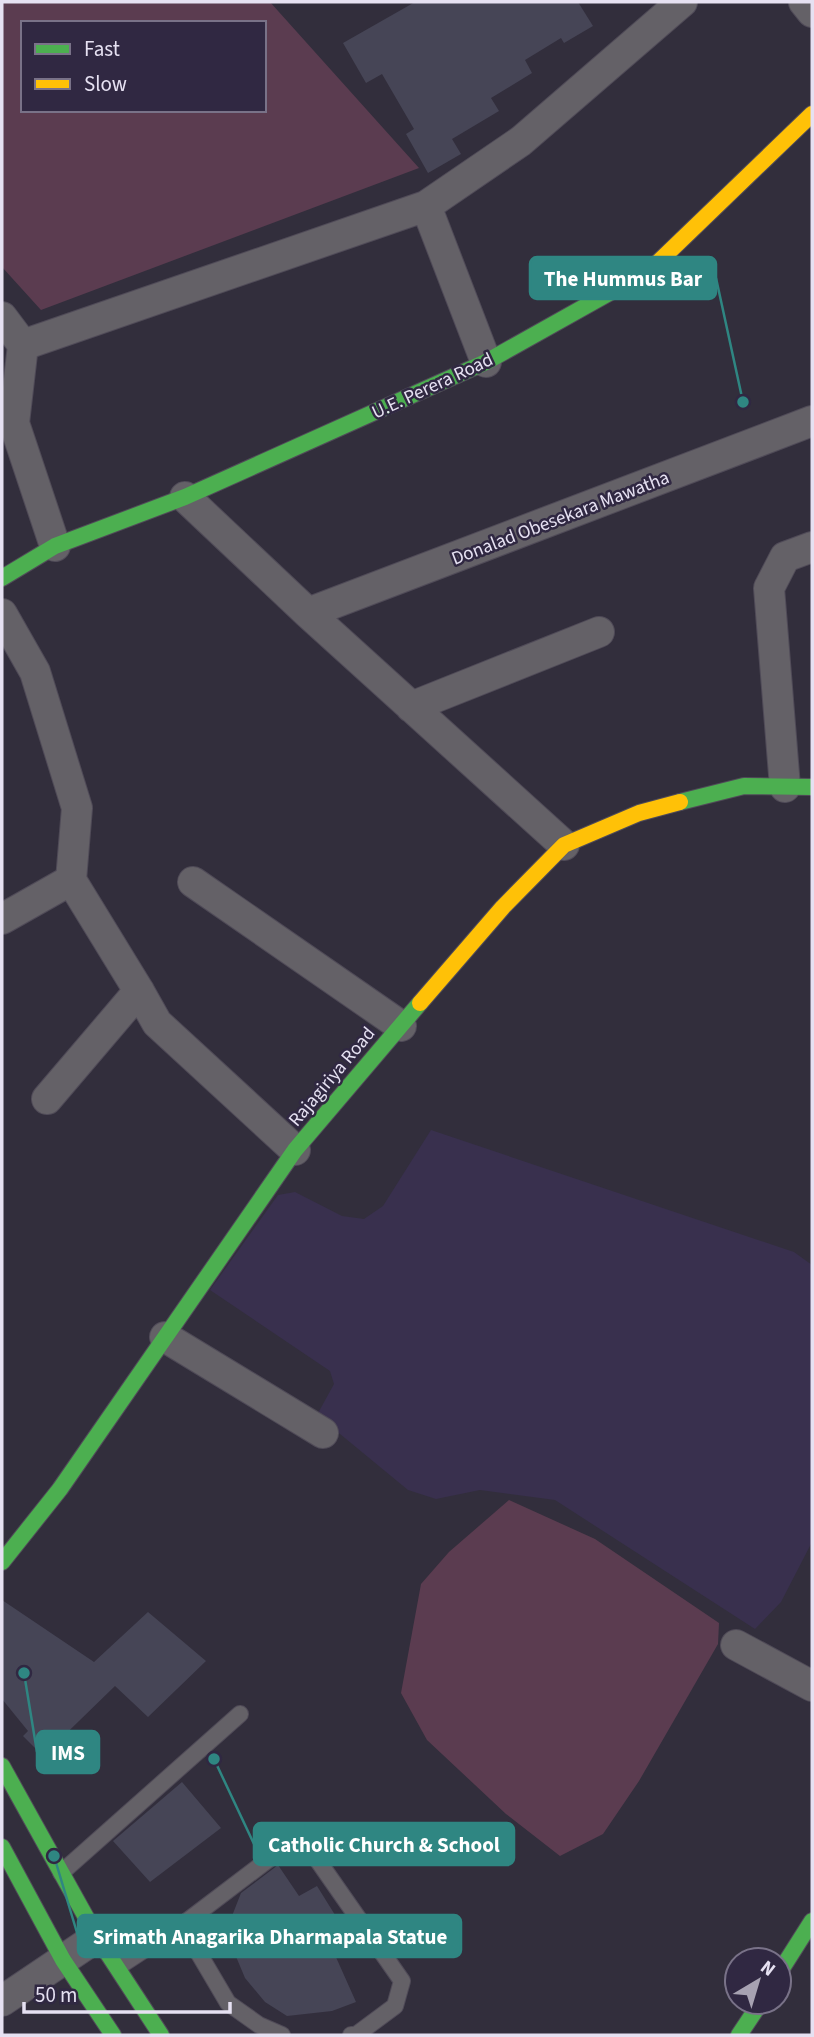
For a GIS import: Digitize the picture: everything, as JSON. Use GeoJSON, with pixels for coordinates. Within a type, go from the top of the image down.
{"type":"FeatureCollection","features":[{"type":"Feature","properties":{"kind":"street"},"geometry":{"type":"LineString","coordinates":[[23,345],[426,206],[521,141],[682,2]]}},
{"type":"Feature","properties":{"kind":"street"},"geometry":{"type":"LineString","coordinates":[[804,2],[812,12]]}},
{"type":"Feature","properties":{"kind":"street","name":"U.E. Perera Road"},"geometry":{"type":"LineString","coordinates":[[2,578],[55,546],[185,497],[486,362],[648,272],[812,114]]}},
{"type":"Feature","properties":{"kind":"street"},"geometry":{"type":"LineString","coordinates":[[426,206],[486,362]]}},
{"type":"Feature","properties":{"kind":"street"},"geometry":{"type":"LineString","coordinates":[[2,317],[23,345],[14,422],[55,546]]}},
{"type":"Feature","properties":{"kind":"street","name":"Donalad Obesekara Mawatha"},"geometry":{"type":"LineString","coordinates":[[308,613],[812,421]]}},
{"type":"Feature","properties":{"kind":"street"},"geometry":{"type":"LineString","coordinates":[[185,497],[308,613],[564,845]]}},
{"type":"Feature","properties":{"kind":"street"},"geometry":{"type":"LineString","coordinates":[[799,787],[769,587],[785,557],[812,547]]}},
{"type":"Feature","properties":{"kind":"street"},"geometry":{"type":"LineString","coordinates":[[2,614],[35,672],[77,808],[71,880],[157,1023],[295,1150]]}},
{"type":"Feature","properties":{"kind":"street"},"geometry":{"type":"LineString","coordinates":[[411,707],[599,632]]}},
{"type":"Feature","properties":{"kind":"street","name":"Rajagiriya Road"},"geometry":{"type":"LineString","coordinates":[[2,1562],[60,1489],[295,1150],[503,907],[564,845],[639,813],[744,786],[799,787]]}},
{"type":"Feature","properties":{"kind":"street"},"geometry":{"type":"LineString","coordinates":[[2,919],[71,880]]}},
{"type":"Feature","properties":{"kind":"street"},"geometry":{"type":"LineString","coordinates":[[194,882],[401,1026]]}},
{"type":"Feature","properties":{"kind":"street"},"geometry":{"type":"LineString","coordinates":[[47,1099],[139,990]]}},
{"type":"Feature","properties":{"kind":"street"},"geometry":{"type":"LineString","coordinates":[[165,1337],[323,1433]]}},
{"type":"Feature","properties":{"kind":"street"},"geometry":{"type":"LineString","coordinates":[[736,1645],[812,1686]]}},
{"type":"Feature","properties":{"kind":"street"},"geometry":{"type":"LineString","coordinates":[[2,1766],[97,1937],[160,2035]]}},
{"type":"Feature","properties":{"kind":"street"},"geometry":{"type":"LineString","coordinates":[[2,1847],[63,1960],[113,2035]]}},
{"type":"Feature","properties":{"kind":"street"},"geometry":{"type":"LineString","coordinates":[[793,1951],[812,1921]]}},
{"type":"Feature","properties":{"kind":"street"},"geometry":{"type":"LineString","coordinates":[[2,2001],[97,1937]]}},
{"type":"Feature","properties":{"kind":"street"},"geometry":{"type":"LineString","coordinates":[[739,2035],[752,2016]]}},
{"type":"Feature","properties":{"kind":"lane"},"geometry":{"type":"LineString","coordinates":[[60,1874],[240,1714]]}},
{"type":"Feature","properties":{"kind":"lane"},"geometry":{"type":"LineString","coordinates":[[118,1967],[182,1925],[290,1843],[307,1845],[402,1981],[395,2006],[356,2035],[351,2035]]}},
{"type":"Feature","properties":{"kind":"lane"},"geometry":{"type":"LineString","coordinates":[[182,1925],[228,2003],[259,2025],[282,2035]]}},
{"type":"Feature","properties":{"kind":"shaded area"},"geometry":{"type":"Polygon","coordinates":[[[2,2],[270,2],[419,168],[41,310],[2,267],[2,2]]]}},
{"type":"Feature","properties":{"kind":"shaded area"},"geometry":{"type":"Polygon","coordinates":[[[431,1130],[794,1252],[812,1265],[812,1542],[781,1602],[755,1629],[555,1500],[480,1490],[436,1499],[408,1490],[317,1415],[334,1384],[330,1371],[210,1290],[278,1195],[295,1192],[342,1216],[364,1219],[383,1206],[431,1130]]]}},
{"type":"Feature","properties":{"kind":"shaded area"},"geometry":{"type":"Polygon","coordinates":[[[509,1500],[595,1539],[719,1623],[718,1644],[639,1781],[603,1834],[560,1856],[506,1814],[427,1740],[401,1693],[421,1584],[449,1552],[509,1500]]]}},
{"type":"Feature","properties":{"kind":"building"},"geometry":{"type":"Polygon","coordinates":[[[415,2],[578,2],[593,26],[564,43],[561,38],[525,60],[532,73],[491,98],[499,111],[452,139],[461,154],[428,173],[406,134],[414,129],[382,74],[366,83],[343,43],[415,2]]]}},
{"type":"Feature","properties":{"kind":"building"},"geometry":{"type":"Polygon","coordinates":[[[2,1600],[94,1662],[148,1612],[206,1661],[148,1717],[115,1686],[43,1756],[23,1736],[28,1731],[2,1699],[2,1600]]]}},
{"type":"Feature","properties":{"kind":"building"},"geometry":{"type":"Polygon","coordinates":[[[182,1782],[221,1828],[150,1882],[113,1841],[182,1782]]]}},
{"type":"Feature","properties":{"kind":"building"},"geometry":{"type":"Polygon","coordinates":[[[278,1865],[299,1896],[317,1886],[355,1947],[335,1955],[356,2002],[332,2011],[287,2016],[265,2002],[245,1978],[232,1947],[232,1916],[241,1893],[278,1865]]]}},
{"type":"Feature","properties":{"kind":"traffic: fast"},"geometry":{"type":"LineString","coordinates":[[2,578],[55,546],[185,497],[486,362],[618,288]]}},
{"type":"Feature","properties":{"kind":"traffic: fast"},"geometry":{"type":"LineString","coordinates":[[680,802],[744,786],[812,787]]}},
{"type":"Feature","properties":{"kind":"traffic: fast"},"geometry":{"type":"LineString","coordinates":[[2,1562],[60,1489],[295,1150],[420,1003]]}},
{"type":"Feature","properties":{"kind":"traffic: fast"},"geometry":{"type":"LineString","coordinates":[[2,1766],[97,1937],[161,2035]]}},
{"type":"Feature","properties":{"kind":"traffic: fast"},"geometry":{"type":"LineString","coordinates":[[2,1847],[63,1960],[113,2035]]}},
{"type":"Feature","properties":{"kind":"traffic: fast"},"geometry":{"type":"LineString","coordinates":[[793,1951],[812,1921]]}},
{"type":"Feature","properties":{"kind":"traffic: fast"},"geometry":{"type":"LineString","coordinates":[[739,2035],[752,2016]]}},
{"type":"Feature","properties":{"kind":"traffic: slow"},"geometry":{"type":"LineString","coordinates":[[618,288],[648,272],[812,114]]}},
{"type":"Feature","properties":{"kind":"traffic: slow"},"geometry":{"type":"LineString","coordinates":[[420,1003],[503,907],[564,845],[639,813],[680,802]]}},
{"type":"Feature","properties":{"kind":"place","name":"The Hummus Bar"},"geometry":{"type":"Point","coordinates":[743,402]}},
{"type":"Feature","properties":{"kind":"place","name":"IMS"},"geometry":{"type":"Point","coordinates":[24,1673]}},
{"type":"Feature","properties":{"kind":"place","name":"Catholic Church & School"},"geometry":{"type":"Point","coordinates":[214,1759]}},
{"type":"Feature","properties":{"kind":"place","name":"Srimath Anagarika Dharmapala Statue"},"geometry":{"type":"Point","coordinates":[54,1856]}}]}
